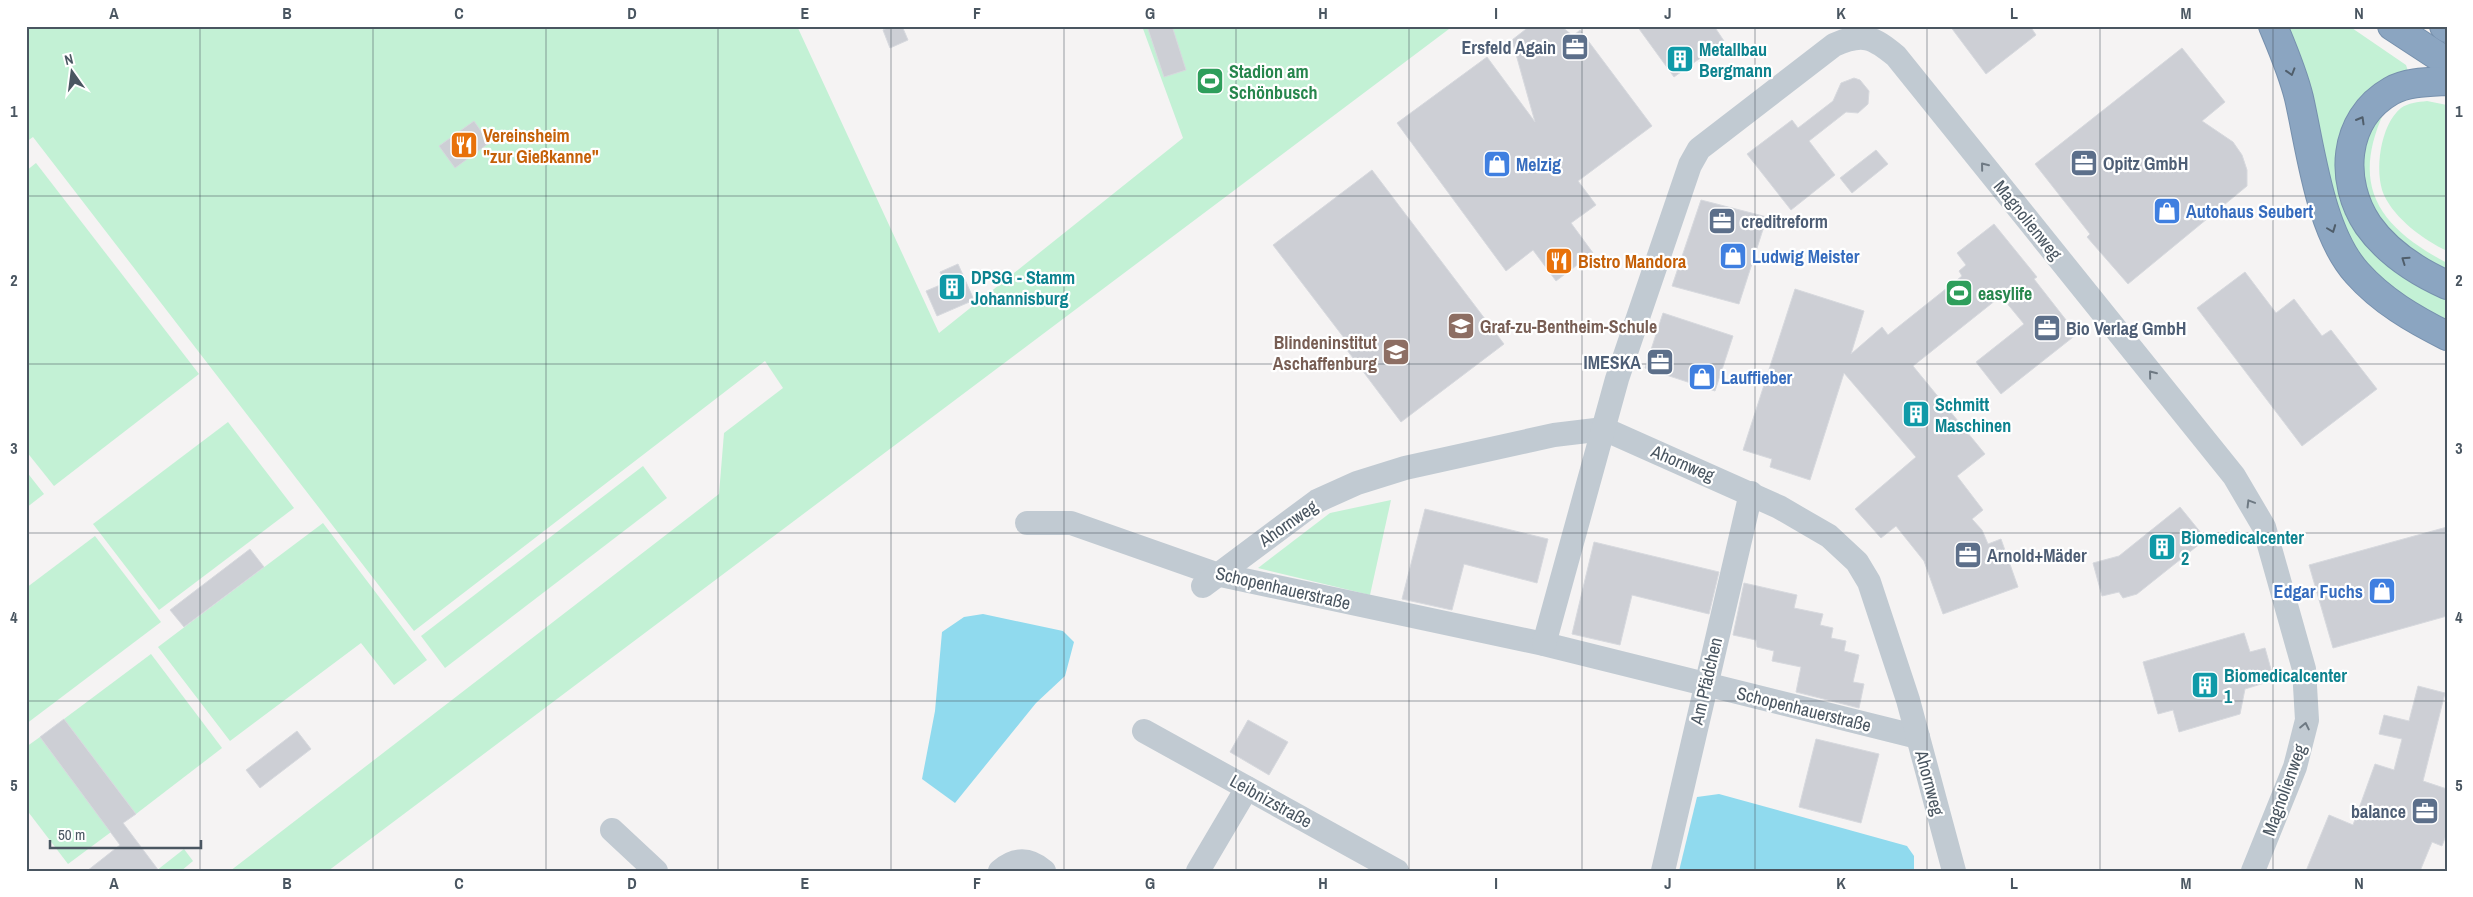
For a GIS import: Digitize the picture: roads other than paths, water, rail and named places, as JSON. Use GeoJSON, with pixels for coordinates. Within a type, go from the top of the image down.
{"type":"FeatureCollection","features":[{"type":"Feature","properties":{"kind":"highway"},"geometry":{"type":"LineString","coordinates":[[2273,26],[2288,63],[2298,96],[2323,205],[2335,237],[2356,272],[2384,300],[2418,322],[2447,336]]}},
{"type":"Feature","properties":{"kind":"highway"},"geometry":{"type":"LineString","coordinates":[[2392,26],[2447,62]]}},
{"type":"Feature","properties":{"kind":"highway"},"geometry":{"type":"LineString","coordinates":[[2447,81],[2417,83],[2392,91],[2369,107],[2353,134],[2349,166],[2354,197],[2369,226],[2394,253],[2427,276],[2447,285]]}},
{"type":"Feature","properties":{"kind":"street","name":"Magnolienweg"},"geometry":{"type":"LineString","coordinates":[[1604,429],[1620,369],[1690,165],[1698,149],[1834,44],[1851,37],[1868,37],[1882,44],[1896,56],[2234,476],[2264,527],[2304,670],[2307,720],[2295,767],[2254,871]]}},
{"type":"Feature","properties":{"kind":"street","name":"Ahornweg"},"geometry":{"type":"LineString","coordinates":[[1209,580],[1318,501],[1357,483],[1405,468],[1545,437],[1604,429],[1751,493],[1829,536],[1857,562],[1870,582],[1918,737],[1954,871]]}},
{"type":"Feature","properties":{"kind":"street"},"geometry":{"type":"LineString","coordinates":[[1544,644],[1604,429]]}},
{"type":"Feature","properties":{"kind":"street","name":"Am Pfädchen"},"geometry":{"type":"LineString","coordinates":[[1662,871],[1751,493]]}},
{"type":"Feature","properties":{"kind":"street","name":"Schopenhauerstraße"},"geometry":{"type":"LineString","coordinates":[[1027,523],[1071,523],[1209,580],[1377,610],[1544,644],[1918,737]]}},
{"type":"Feature","properties":{"kind":"street","name":"Leibnizstraße"},"geometry":{"type":"LineString","coordinates":[[1144,731],[1397,871]]}},
{"type":"Feature","properties":{"kind":"street"},"geometry":{"type":"LineString","coordinates":[[1198,871],[1247,788]]}},
{"type":"Feature","properties":{"kind":"street"},"geometry":{"type":"LineString","coordinates":[[612,830],[656,871]]}},
{"type":"Feature","properties":{"kind":"street"},"geometry":{"type":"LineString","coordinates":[[1000,871],[1018,860],[1035,863],[1044,871]]}},
{"type":"Feature","properties":{"kind":"water"},"geometry":{"type":"Polygon","coordinates":[[[983,614],[1063,631],[1074,642],[1065,676],[1036,703],[955,803],[922,779],[935,711],[942,632],[964,617],[983,614]]]}},
{"type":"Feature","properties":{"kind":"water"},"geometry":{"type":"Polygon","coordinates":[[[1719,794],[1907,846],[1914,856],[1914,871],[1679,871],[1697,797],[1719,794]]]}},
{"type":"Feature","properties":{"kind":"place","name":"Ersfeld Again"},"geometry":{"type":"Point","coordinates":[1575,47]}},
{"type":"Feature","properties":{"kind":"place","name":"Metallbau Bergmann"},"geometry":{"type":"Point","coordinates":[1680,59]}},
{"type":"Feature","properties":{"kind":"place","name":"Stadion am Schönbusch"},"geometry":{"type":"Point","coordinates":[1210,81]}},
{"type":"Feature","properties":{"kind":"place","name":"Vereinsheim \"zur Gießkanne\""},"geometry":{"type":"Point","coordinates":[464,145]}},
{"type":"Feature","properties":{"kind":"place","name":"Opitz GmbH"},"geometry":{"type":"Point","coordinates":[2084,163]}},
{"type":"Feature","properties":{"kind":"place","name":"Melzig"},"geometry":{"type":"Point","coordinates":[1497,164]}},
{"type":"Feature","properties":{"kind":"place","name":"Autohaus Seubert"},"geometry":{"type":"Point","coordinates":[2167,211]}},
{"type":"Feature","properties":{"kind":"place","name":"creditreform"},"geometry":{"type":"Point","coordinates":[1722,221]}},
{"type":"Feature","properties":{"kind":"place","name":"Ludwig Meister"},"geometry":{"type":"Point","coordinates":[1733,256]}},
{"type":"Feature","properties":{"kind":"place","name":"Bistro Mandora"},"geometry":{"type":"Point","coordinates":[1559,261]}},
{"type":"Feature","properties":{"kind":"place","name":"DPSG - Stamm Johannisburg"},"geometry":{"type":"Point","coordinates":[952,287]}},
{"type":"Feature","properties":{"kind":"place","name":"easylife"},"geometry":{"type":"Point","coordinates":[1959,293]}},
{"type":"Feature","properties":{"kind":"place","name":"Graf-zu-Bentheim-Schule"},"geometry":{"type":"Point","coordinates":[1461,326]}},
{"type":"Feature","properties":{"kind":"place","name":"Bio Verlag GmbH"},"geometry":{"type":"Point","coordinates":[2047,328]}},
{"type":"Feature","properties":{"kind":"place","name":"Blindeninstitut Aschaffenburg"},"geometry":{"type":"Point","coordinates":[1396,352]}},
{"type":"Feature","properties":{"kind":"place","name":"IMESKA"},"geometry":{"type":"Point","coordinates":[1660,362]}},
{"type":"Feature","properties":{"kind":"place","name":"Lauffieber"},"geometry":{"type":"Point","coordinates":[1702,377]}},
{"type":"Feature","properties":{"kind":"place","name":"Schmitt Maschinen"},"geometry":{"type":"Point","coordinates":[1916,414]}},
{"type":"Feature","properties":{"kind":"place","name":"Biomedicalcenter 2"},"geometry":{"type":"Point","coordinates":[2162,547]}},
{"type":"Feature","properties":{"kind":"place","name":"Arnold+Mäder"},"geometry":{"type":"Point","coordinates":[1968,555]}},
{"type":"Feature","properties":{"kind":"place","name":"Edgar Fuchs"},"geometry":{"type":"Point","coordinates":[2382,591]}},
{"type":"Feature","properties":{"kind":"place","name":"Biomedicalcenter 1"},"geometry":{"type":"Point","coordinates":[2205,685]}},
{"type":"Feature","properties":{"kind":"place","name":"balance"},"geometry":{"type":"Point","coordinates":[2425,811]}}]}
